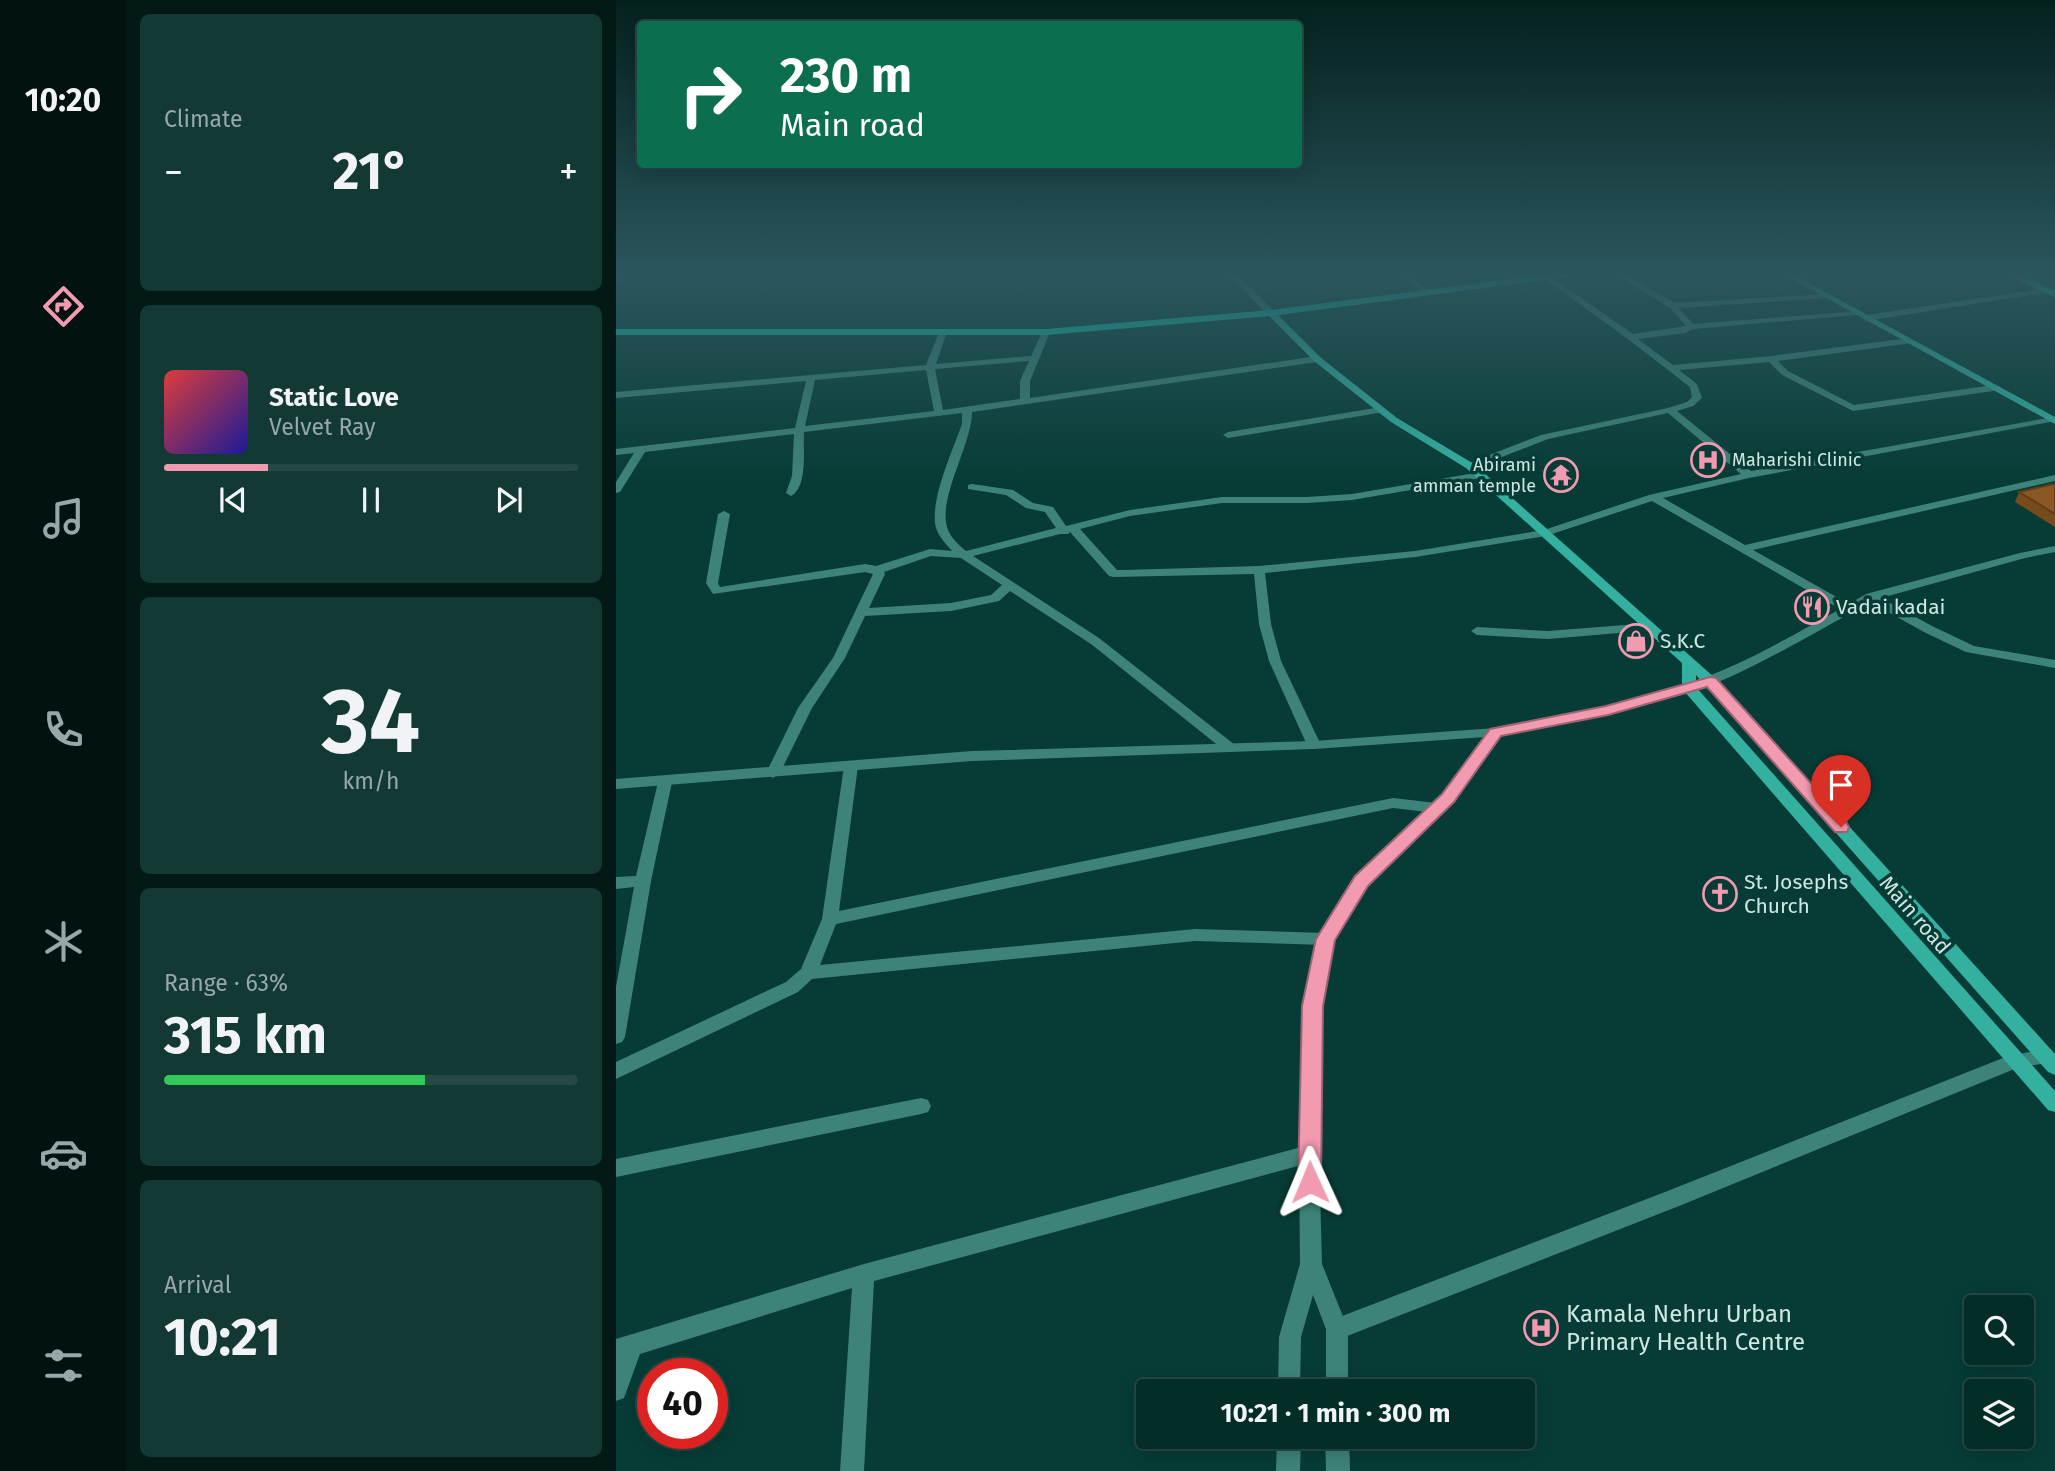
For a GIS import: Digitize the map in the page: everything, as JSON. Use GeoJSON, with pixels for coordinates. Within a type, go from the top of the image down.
{"type":"FeatureCollection","features":[{"type":"Feature","properties":{"kind":"main road","name":"Main road"},"geometry":{"type":"LineString","coordinates":[[1301,343],[1381,410],[1481,475],[1710,681],[2050,1062]]}},
{"type":"Feature","properties":{"kind":"main road"},"geometry":{"type":"LineString","coordinates":[[1912,343],[2052,420]]}},
{"type":"Feature","properties":{"kind":"main road"},"geometry":{"type":"LineString","coordinates":[[1689,662],[1689,688]]}},
{"type":"Feature","properties":{"kind":"main road","name":"Main road"},"geometry":{"type":"LineString","coordinates":[[1689,688],[2055,1104]]}},
{"type":"Feature","properties":{"kind":"street"},"geometry":{"type":"LineString","coordinates":[[939,343],[930,367],[939,414]]}},
{"type":"Feature","properties":{"kind":"street"},"geometry":{"type":"LineString","coordinates":[[1025,402],[1025,381],[1041,343]]}},
{"type":"Feature","properties":{"kind":"street"},"geometry":{"type":"LineString","coordinates":[[1470,466],[1545,436],[1670,410],[1690,404],[1697,398],[1694,386],[1639,343]]}},
{"type":"Feature","properties":{"kind":"street"},"geometry":{"type":"LineString","coordinates":[[1671,368],[1771,359],[1896,343]]}},
{"type":"Feature","properties":{"kind":"street"},"geometry":{"type":"LineString","coordinates":[[616,396],[1034,358]]}},
{"type":"Feature","properties":{"kind":"street"},"geometry":{"type":"LineString","coordinates":[[616,452],[939,414],[1318,359]]}},
{"type":"Feature","properties":{"kind":"street"},"geometry":{"type":"LineString","coordinates":[[1771,359],[1785,373],[1853,408],[1993,387]]}},
{"type":"Feature","properties":{"kind":"street"},"geometry":{"type":"LineString","coordinates":[[792,493],[797,476],[800,430],[811,378]]}},
{"type":"Feature","properties":{"kind":"street"},"geometry":{"type":"LineString","coordinates":[[967,410],[967,424],[940,509],[940,524],[946,538],[964,555],[1095,641],[1230,748]]}},
{"type":"Feature","properties":{"kind":"street"},"geometry":{"type":"LineString","coordinates":[[1228,435],[1381,410]]}},
{"type":"Feature","properties":{"kind":"street"},"geometry":{"type":"LineString","coordinates":[[1670,410],[1749,475]]}},
{"type":"Feature","properties":{"kind":"street"},"geometry":{"type":"LineString","coordinates":[[972,487],[1009,492],[1030,506],[1049,509],[1113,572],[1163,574],[1259,570],[1415,554],[1546,533],[1653,497],[1749,475],[2052,420]]}},
{"type":"Feature","properties":{"kind":"street"},"geometry":{"type":"LineString","coordinates":[[616,490],[641,450]]}},
{"type":"Feature","properties":{"kind":"street"},"geometry":{"type":"LineString","coordinates":[[724,513],[712,583],[717,591],[865,568],[877,570],[930,552],[964,555],[1130,513],[1222,500],[1325,500],[1481,475]]}},
{"type":"Feature","properties":{"kind":"street"},"geometry":{"type":"LineString","coordinates":[[1741,549],[2055,478]]}},
{"type":"Feature","properties":{"kind":"street"},"geometry":{"type":"LineString","coordinates":[[1653,497],[1849,609]]}},
{"type":"Feature","properties":{"kind":"street"},"geometry":{"type":"LineString","coordinates":[[616,784],[972,755],[1314,745],[1496,733],[1608,710],[1689,688],[1710,681],[1870,597],[2055,549]]}},
{"type":"Feature","properties":{"kind":"street"},"geometry":{"type":"LineString","coordinates":[[772,773],[805,708],[839,658],[877,579],[877,570]]}},
{"type":"Feature","properties":{"kind":"street"},"geometry":{"type":"LineString","coordinates":[[1259,570],[1265,624],[1275,660],[1314,745]]}},
{"type":"Feature","properties":{"kind":"street"},"geometry":{"type":"LineString","coordinates":[[862,612],[951,607],[995,598],[1011,584]]}},
{"type":"Feature","properties":{"kind":"street"},"geometry":{"type":"LineString","coordinates":[[1870,597],[1971,649],[2055,664]]}},
{"type":"Feature","properties":{"kind":"street"},"geometry":{"type":"LineString","coordinates":[[1477,631],[1548,635],[1650,627]]}},
{"type":"Feature","properties":{"kind":"street"},"geometry":{"type":"LineString","coordinates":[[1289,1379],[1290,1337],[1311,1264],[1309,1154],[1312,1006],[1326,939],[1361,881],[1448,798],[1496,733]]}},
{"type":"Feature","properties":{"kind":"street"},"geometry":{"type":"LineString","coordinates":[[616,1071],[792,987],[808,973],[830,919],[851,766]]}},
{"type":"Feature","properties":{"kind":"street"},"geometry":{"type":"LineString","coordinates":[[616,1037],[643,881],[665,782]]}},
{"type":"Feature","properties":{"kind":"street"},"geometry":{"type":"LineString","coordinates":[[830,919],[1393,803],[1436,808]]}},
{"type":"Feature","properties":{"kind":"street"},"geometry":{"type":"LineString","coordinates":[[616,883],[643,881]]}},
{"type":"Feature","properties":{"kind":"street"},"geometry":{"type":"LineString","coordinates":[[808,973],[1195,935],[1326,939]]}},
{"type":"Feature","properties":{"kind":"street"},"geometry":{"type":"LineString","coordinates":[[1337,1329],[1672,1199],[2015,1060],[2050,1062]]}},
{"type":"Feature","properties":{"kind":"street"},"geometry":{"type":"LineString","coordinates":[[616,1168],[922,1106]]}},
{"type":"Feature","properties":{"kind":"street"},"geometry":{"type":"LineString","coordinates":[[616,1390],[623,1348],[864,1273],[1309,1154]]}},
{"type":"Feature","properties":{"kind":"street"},"geometry":{"type":"LineString","coordinates":[[1311,1264],[1337,1329],[1337,1379]]}},
{"type":"Feature","properties":{"kind":"street"},"geometry":{"type":"LineString","coordinates":[[852,1471],[864,1273]]}},
{"type":"Feature","properties":{"kind":"street"},"geometry":{"type":"LineString","coordinates":[[1288,1471],[1289,1449]]}},
{"type":"Feature","properties":{"kind":"street"},"geometry":{"type":"LineString","coordinates":[[1337,1449],[1338,1471]]}},
{"type":"Feature","properties":{"kind":"building"},"geometry":{"type":"Polygon","coordinates":[[[2053,484],[2055,514],[2019,492],[2053,484]]]}},
{"type":"Feature","properties":{"kind":"place","name":"Maharishi Clinic"},"geometry":{"type":"Point","coordinates":[1708,460]}},
{"type":"Feature","properties":{"kind":"place","name":"Abirami amman temple"},"geometry":{"type":"Point","coordinates":[1561,475]}},
{"type":"Feature","properties":{"kind":"place","name":"Vadai kadai"},"geometry":{"type":"Point","coordinates":[1812,607]}},
{"type":"Feature","properties":{"kind":"place","name":"S.K.C"},"geometry":{"type":"Point","coordinates":[1636,641]}},
{"type":"Feature","properties":{"kind":"place","name":"St. Josephs Church"},"geometry":{"type":"Point","coordinates":[1720,894]}},
{"type":"Feature","properties":{"kind":"place","name":"Kamala Nehru Urban Primary Health Centre"},"geometry":{"type":"Point","coordinates":[1541,1328]}},
{"type":"Feature","properties":{"kind":"route"},"geometry":{"type":"LineString","coordinates":[[1310,1182],[1312,1006],[1326,939],[1361,881],[1448,798],[1496,733],[1608,710],[1710,681],[1841,827]]}}]}
